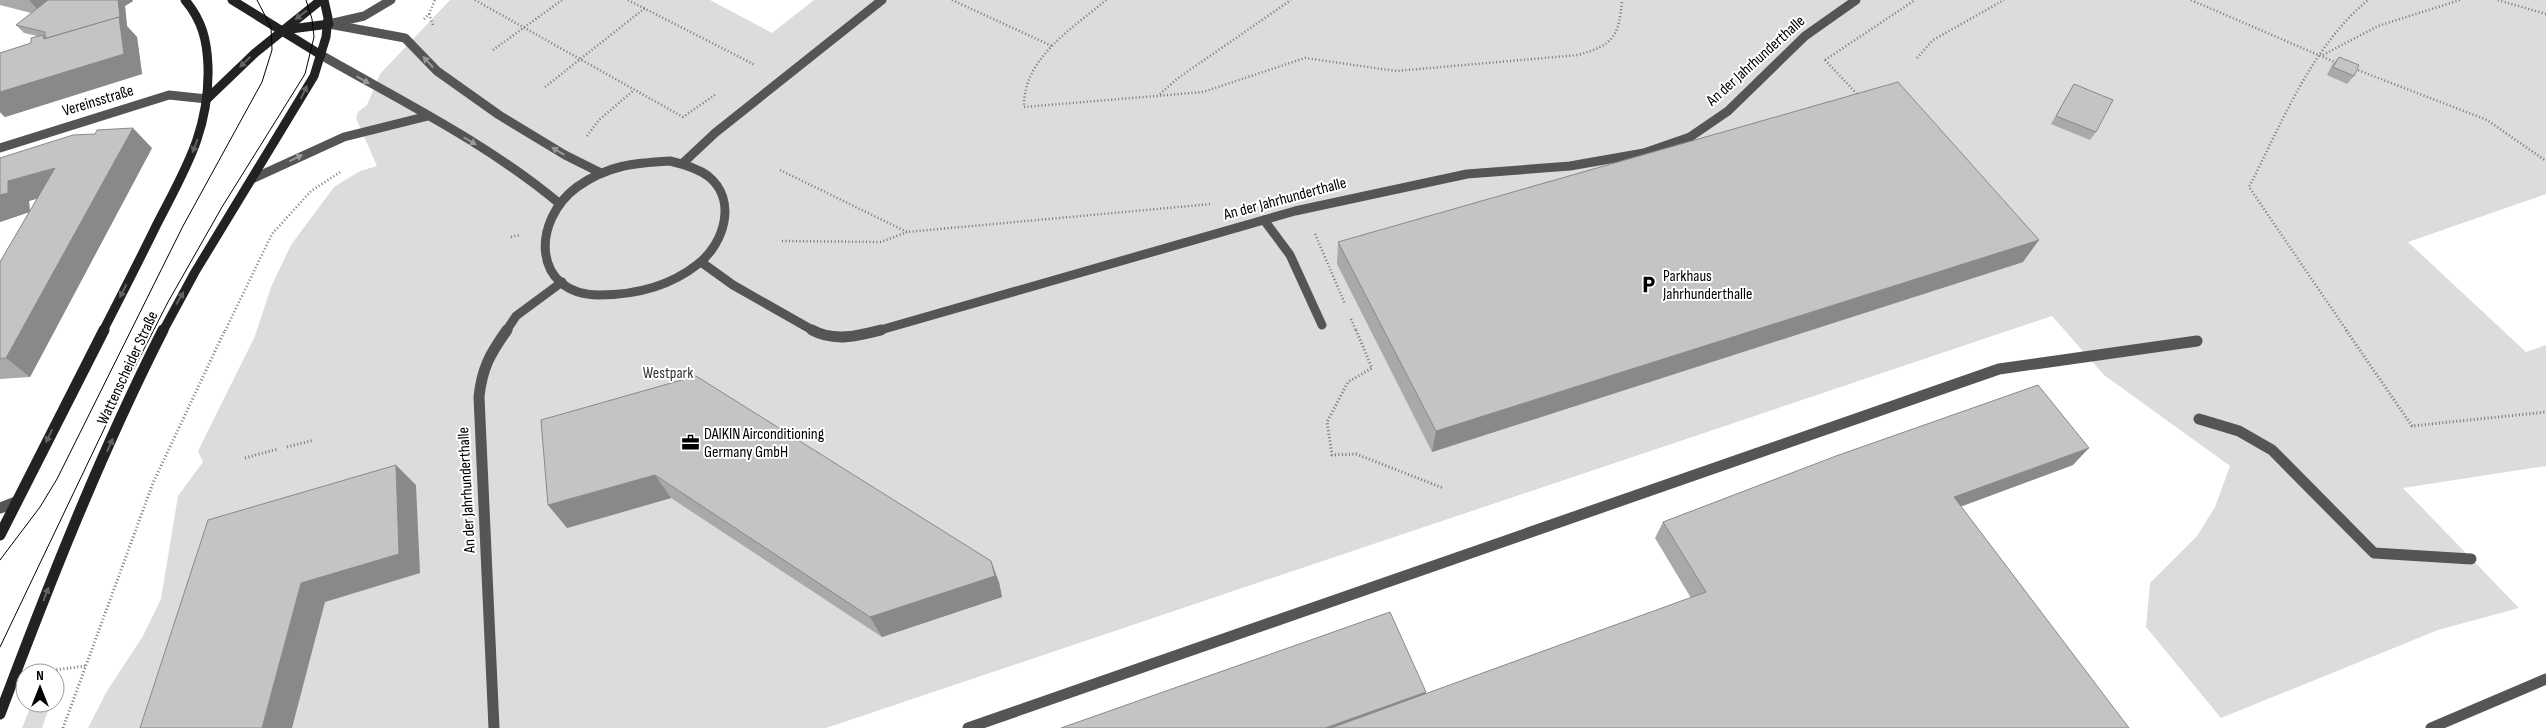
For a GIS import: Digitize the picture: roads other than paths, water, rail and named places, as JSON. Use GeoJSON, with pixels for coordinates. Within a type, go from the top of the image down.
{"type":"FeatureCollection","features":[{"type":"Feature","properties":{"kind":"main road"},"geometry":{"type":"LineString","coordinates":[[0,535],[194,151],[204,123],[207,99],[206,47],[202,25],[185,0]]}},
{"type":"Feature","properties":{"kind":"main road"},"geometry":{"type":"LineString","coordinates":[[232,0],[322,55]]}},
{"type":"Feature","properties":{"kind":"main road","name":"Wattenscheider Straße"},"geometry":{"type":"LineString","coordinates":[[0,714],[76,518],[170,315],[302,96],[322,55],[329,24],[322,0],[282,30],[207,99]]}},
{"type":"Feature","properties":{"kind":"main road"},"geometry":{"type":"LineString","coordinates":[[282,30],[329,24]]}},
{"type":"Feature","properties":{"kind":"street"},"geometry":{"type":"LineString","coordinates":[[329,24],[364,16],[391,0]]}},
{"type":"Feature","properties":{"kind":"street"},"geometry":{"type":"LineString","coordinates":[[683,163],[715,133],[882,0]]}},
{"type":"Feature","properties":{"kind":"street","name":"An der Jahrhunderthalle"},"geometry":{"type":"LineString","coordinates":[[701,262],[733,285],[823,336],[856,337],[1295,211],[1467,174],[1570,166],[1644,153],[1690,137],[1728,111],[1805,36],[1856,0]]}},
{"type":"Feature","properties":{"kind":"street"},"geometry":{"type":"LineString","coordinates":[[329,24],[405,38],[437,71],[499,115],[565,155],[601,173]]}},
{"type":"Feature","properties":{"kind":"street"},"geometry":{"type":"LineString","coordinates":[[322,55],[532,178],[560,204]]}},
{"type":"Feature","properties":{"kind":"street","name":"Vereinsstraße"},"geometry":{"type":"LineString","coordinates":[[0,148],[168,95],[207,99]]}},
{"type":"Feature","properties":{"kind":"street"},"geometry":{"type":"LineString","coordinates":[[252,179],[344,137],[428,116]]}},
{"type":"Feature","properties":{"kind":"street"},"geometry":{"type":"LineString","coordinates":[[670,161],[683,163],[704,172],[719,186],[727,209],[723,232],[714,247],[701,262],[677,279],[647,291],[606,296],[573,289],[562,282],[546,264],[544,248],[546,230],[560,204],[578,187],[601,173],[632,163],[670,161]]}},
{"type":"Feature","properties":{"kind":"street"},"geometry":{"type":"LineString","coordinates":[[1264,220],[1290,255],[1322,325]]}},
{"type":"Feature","properties":{"kind":"street","name":"An der Jahrhunderthalle"},"geometry":{"type":"LineString","coordinates":[[494,728],[478,398],[481,379],[488,357],[516,316],[562,282]]}},
{"type":"Feature","properties":{"kind":"street"},"geometry":{"type":"LineString","coordinates":[[968,728],[1999,369],[2197,341]]}},
{"type":"Feature","properties":{"kind":"street"},"geometry":{"type":"LineString","coordinates":[[2199,419],[2239,431],[2272,450],[2374,553],[2471,559]]}},
{"type":"Feature","properties":{"kind":"street"},"geometry":{"type":"LineString","coordinates":[[0,508],[16,502]]}},
{"type":"Feature","properties":{"kind":"street"},"geometry":{"type":"LineString","coordinates":[[2431,728],[2546,679]]}},
{"type":"Feature","properties":{"kind":"tram line"},"geometry":{"type":"LineString","coordinates":[[0,560],[40,507],[57,479],[183,226],[262,82],[272,50],[271,27],[257,0]]}},
{"type":"Feature","properties":{"kind":"tram line"},"geometry":{"type":"LineString","coordinates":[[0,647],[116,404],[168,302],[222,207],[305,74],[314,37],[312,19],[306,0]]}},
{"type":"Feature","properties":{"kind":"place","name":"Parkhaus Jahrhunderthalle"},"geometry":{"type":"Point","coordinates":[1649,285]}},
{"type":"Feature","properties":{"kind":"place","name":"DAIKIN Airconditioning Germany GmbH"},"geometry":{"type":"Point","coordinates":[690,443]}},
{"type":"Feature","properties":{"kind":"park label","name":"Westpark"},"geometry":{"type":"Point","coordinates":[668,373]}}]}
